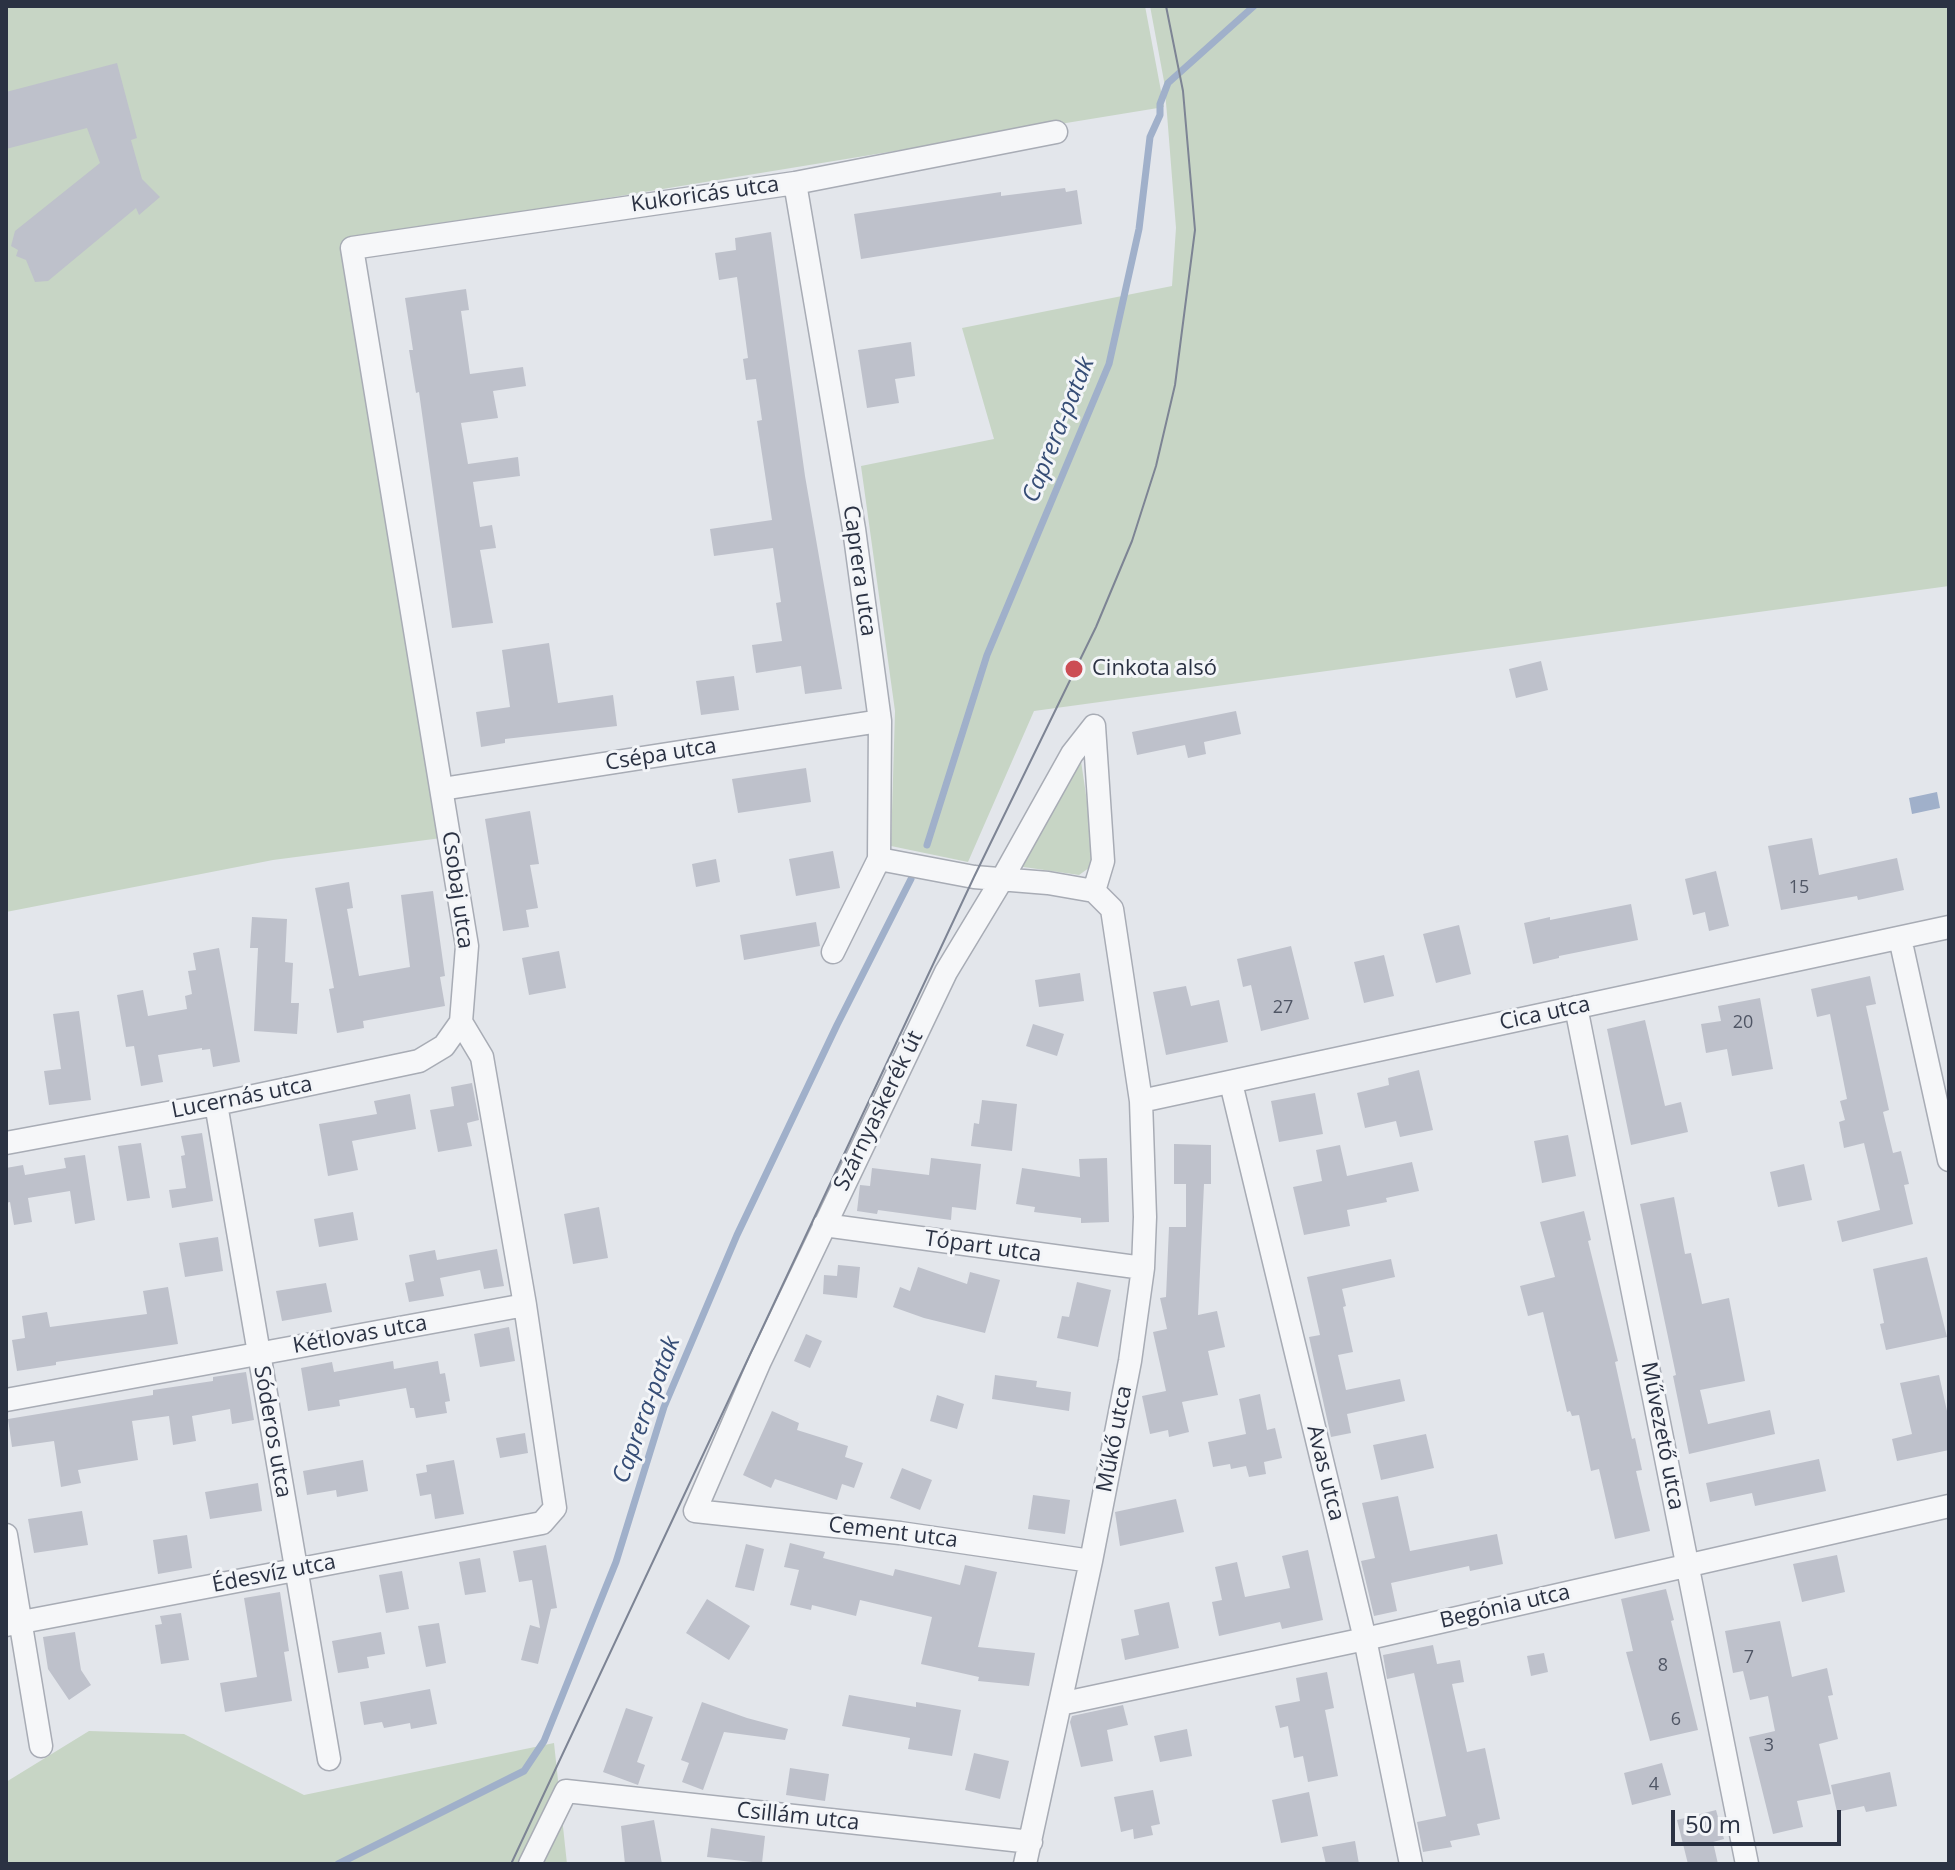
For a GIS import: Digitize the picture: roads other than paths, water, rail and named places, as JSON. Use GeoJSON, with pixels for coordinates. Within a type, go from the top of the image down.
{"type":"FeatureCollection","features":[{"type":"Feature","properties":{"kind":"street","name":"Kukoricás utca"},"geometry":{"type":"LineString","coordinates":[[352,248],[795,183],[1056,132]]}},
{"type":"Feature","properties":{"kind":"street","name":"Caprera utca"},"geometry":{"type":"LineString","coordinates":[[795,183],[854,529],[880,721],[879,859],[833,952]]}},
{"type":"Feature","properties":{"kind":"street","name":"Csobaj utca"},"geometry":{"type":"LineString","coordinates":[[352,248],[467,946],[461,1022]]}},
{"type":"Feature","properties":{"kind":"street","name":"Csépa utca"},"geometry":{"type":"LineString","coordinates":[[442,789],[880,721]]}},
{"type":"Feature","properties":{"kind":"street","name":"Szárnyaskerék út"},"geometry":{"type":"LineString","coordinates":[[695,1511],[760,1361],[946,972],[1072,754],[1094,726],[1103,861],[1094,891]]}},
{"type":"Feature","properties":{"kind":"street"},"geometry":{"type":"LineString","coordinates":[[879,859],[1001,881],[1048,883],[1094,891]]}},
{"type":"Feature","properties":{"kind":"street","name":"Műkő utca"},"geometry":{"type":"LineString","coordinates":[[1028,1853],[1091,1561],[1130,1361],[1143,1268],[1145,1217],[1141,1101],[1112,909],[1094,891]]}},
{"type":"Feature","properties":{"kind":"street","name":"Cica utca"},"geometry":{"type":"LineString","coordinates":[[1141,1101],[1949,927]]}},
{"type":"Feature","properties":{"kind":"street"},"geometry":{"type":"LineString","coordinates":[[1900,938],[1949,1160]]}},
{"type":"Feature","properties":{"kind":"street","name":"Művezető utca"},"geometry":{"type":"LineString","coordinates":[[1576,1007],[1747,1864]]}},
{"type":"Feature","properties":{"kind":"street"},"geometry":{"type":"LineString","coordinates":[[461,1022],[482,1057],[525,1305]]}},
{"type":"Feature","properties":{"kind":"street","name":"Lucernás utca"},"geometry":{"type":"LineString","coordinates":[[6,1143],[216,1104],[419,1061],[444,1046],[461,1022]]}},
{"type":"Feature","properties":{"kind":"street","name":"Avas utca"},"geometry":{"type":"LineString","coordinates":[[1231,1083],[1365,1639],[1411,1864]]}},
{"type":"Feature","properties":{"kind":"street","name":"Sóderos utca"},"geometry":{"type":"LineString","coordinates":[[216,1104],[329,1759]]}},
{"type":"Feature","properties":{"kind":"street","name":"Tópart utca"},"geometry":{"type":"LineString","coordinates":[[824,1225],[1143,1268]]}},
{"type":"Feature","properties":{"kind":"street","name":"Kétlovas utca"},"geometry":{"type":"LineString","coordinates":[[6,1400],[525,1305]]}},
{"type":"Feature","properties":{"kind":"street","name":"Édesvíz utca"},"geometry":{"type":"LineString","coordinates":[[13,1624],[542,1523],[555,1508],[525,1305]]}},
{"type":"Feature","properties":{"kind":"street","name":"Begónia utca"},"geometry":{"type":"LineString","coordinates":[[1060,1704],[1365,1639],[1949,1506]]}},
{"type":"Feature","properties":{"kind":"street","name":"Cement utca"},"geometry":{"type":"LineString","coordinates":[[695,1511],[900,1533],[1091,1561]]}},
{"type":"Feature","properties":{"kind":"street"},"geometry":{"type":"LineString","coordinates":[[6,1535],[13,1624],[41,1746]]}},
{"type":"Feature","properties":{"kind":"street","name":"Csillám utca"},"geometry":{"type":"LineString","coordinates":[[530,1864],[566,1791],[1028,1853]]}},
{"type":"Feature","properties":{"kind":"water"},"geometry":{"type":"Polygon","coordinates":[[[1937,792],[1940,808],[1912,814],[1909,798],[1937,792]]]}},
{"type":"Feature","properties":{"kind":"waterway","name":"Caprera-patak"},"geometry":{"type":"LineString","coordinates":[[927,845],[987,655],[1109,364],[1139,229],[1150,137],[1160,115],[1160,104],[1168,83],[1254,6]]}},
{"type":"Feature","properties":{"kind":"waterway","name":"Caprera-patak"},"geometry":{"type":"LineString","coordinates":[[338,1864],[524,1771],[544,1741],[616,1562],[664,1407],[737,1235],[911,879]]}},
{"type":"Feature","properties":{"kind":"tram line"},"geometry":{"type":"LineString","coordinates":[[511,1864],[974,877],[1096,627],[1132,541],[1156,466],[1175,385],[1195,230],[1183,91],[1166,6]]}},
{"type":"Feature","properties":{"kind":"place","name":"Cinkota alsó"},"geometry":{"type":"Point","coordinates":[1074,669]}}]}
